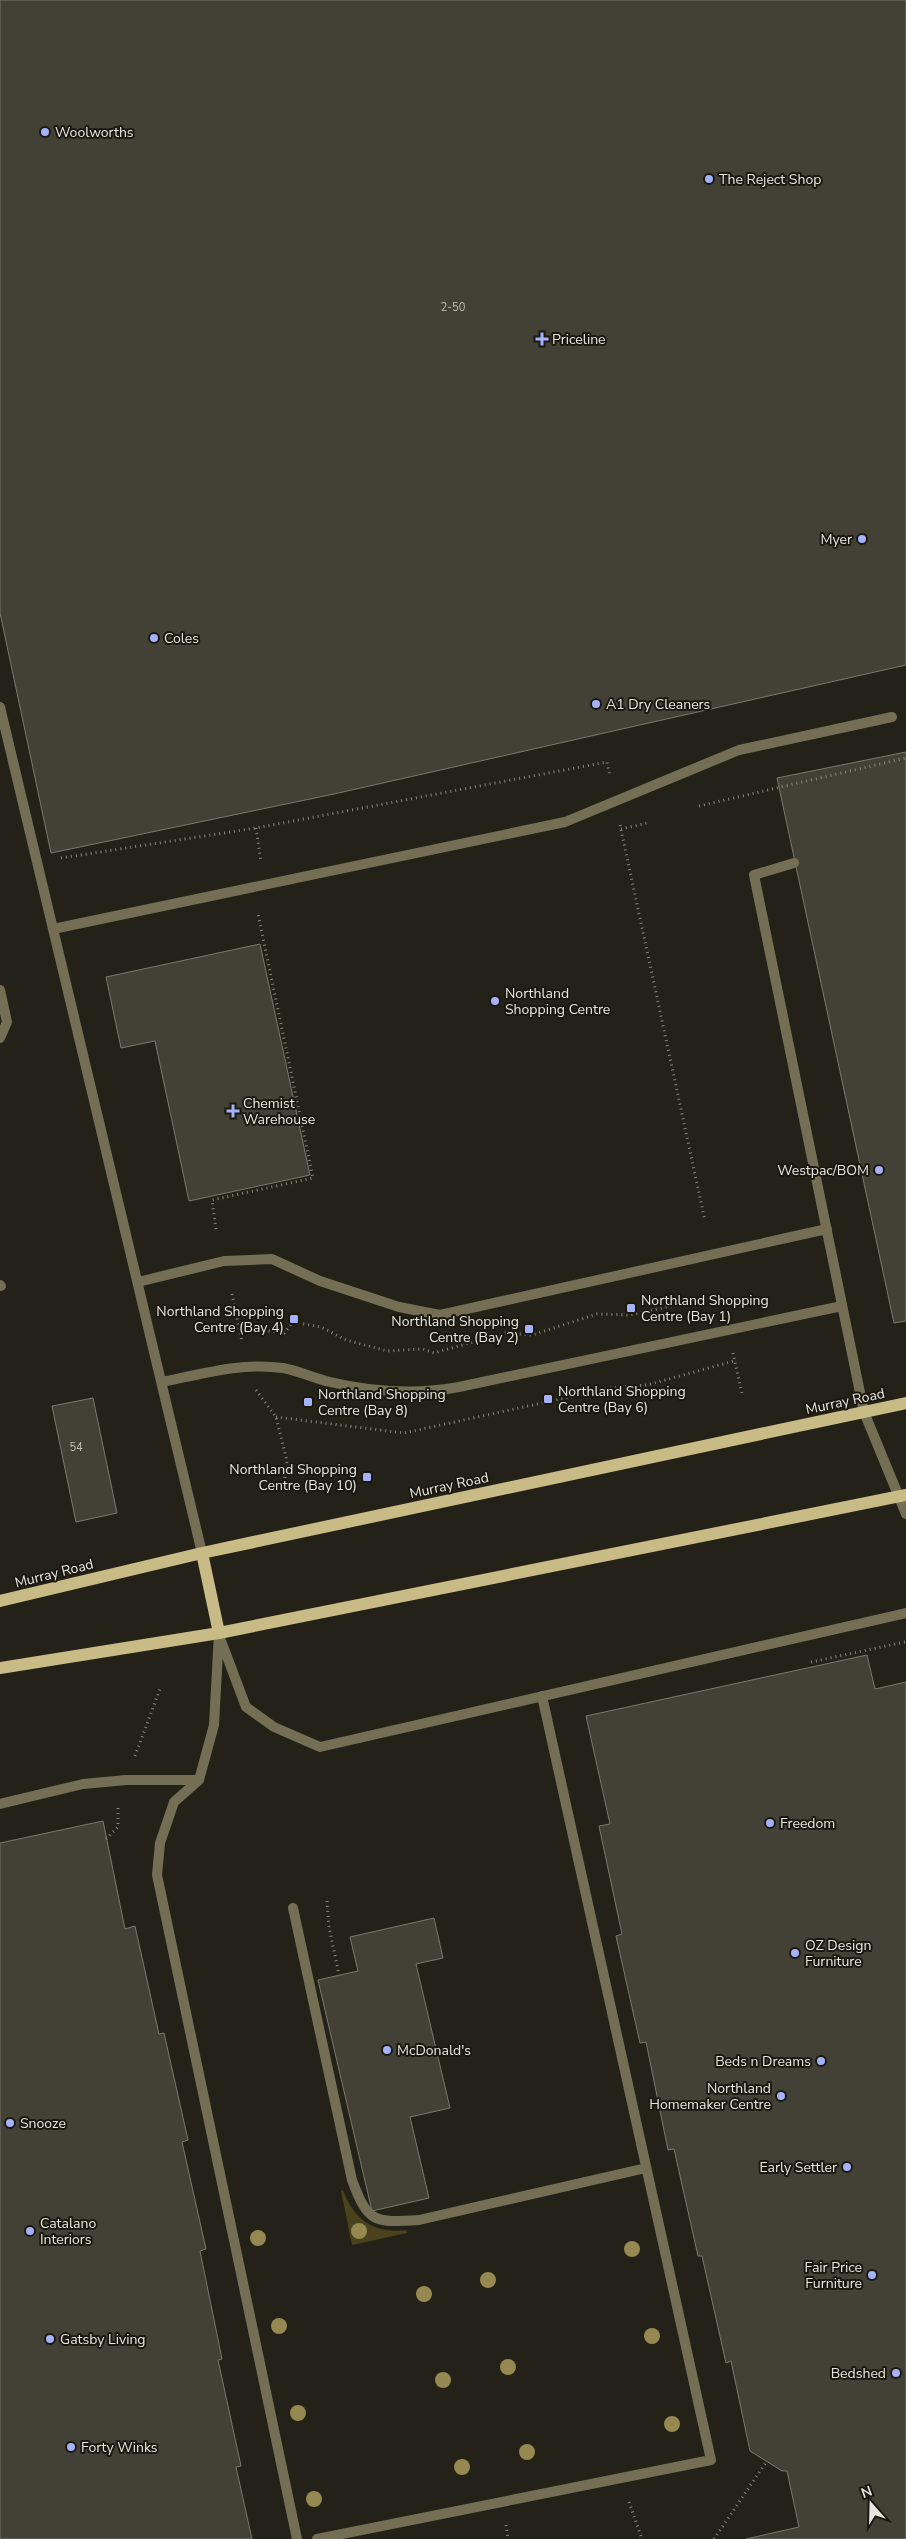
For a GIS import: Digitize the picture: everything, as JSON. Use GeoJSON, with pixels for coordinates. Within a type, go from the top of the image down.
{"type":"FeatureCollection","features":[{"type":"Feature","properties":{"kind":"main road","name":"Murray Road"},"geometry":{"type":"LineString","coordinates":[[0,1601],[202,1553],[906,1403]]}},
{"type":"Feature","properties":{"kind":"main road"},"geometry":{"type":"LineString","coordinates":[[0,1668],[219,1633],[903,1496]]}},
{"type":"Feature","properties":{"kind":"main road"},"geometry":{"type":"LineString","coordinates":[[202,1553],[219,1633]]}},
{"type":"Feature","properties":{"kind":"lane"},"geometry":{"type":"LineString","coordinates":[[0,707],[202,1553]]}},
{"type":"Feature","properties":{"kind":"lane"},"geometry":{"type":"LineString","coordinates":[[52,929],[565,822],[616,803],[738,750],[892,717]]}},
{"type":"Feature","properties":{"kind":"lane"},"geometry":{"type":"LineString","coordinates":[[794,863],[754,875],[864,1412],[903,1496],[906,1514]]}},
{"type":"Feature","properties":{"kind":"lane"},"geometry":{"type":"LineString","coordinates":[[0,990],[7,1022],[0,1038]]}},
{"type":"Feature","properties":{"kind":"lane"},"geometry":{"type":"LineString","coordinates":[[138,1282],[224,1261],[272,1259],[320,1282],[399,1307],[440,1315],[827,1229]]}},
{"type":"Feature","properties":{"kind":"lane"},"geometry":{"type":"LineString","coordinates":[[162,1382],[248,1366],[283,1368],[330,1382],[385,1391],[422,1393],[534,1372],[842,1306]]}},
{"type":"Feature","properties":{"kind":"lane"},"geometry":{"type":"LineString","coordinates":[[219,1633],[246,1707],[274,1727],[320,1747],[906,1613]]}},
{"type":"Feature","properties":{"kind":"lane"},"geometry":{"type":"LineString","coordinates":[[219,1633],[214,1725],[199,1780],[174,1802],[160,1842],[157,1875],[298,2539]]}},
{"type":"Feature","properties":{"kind":"lane"},"geometry":{"type":"LineString","coordinates":[[317,2539],[711,2460],[542,1696]]}},
{"type":"Feature","properties":{"kind":"lane"},"geometry":{"type":"LineString","coordinates":[[0,1804],[83,1784],[126,1780],[199,1780]]}},
{"type":"Feature","properties":{"kind":"lane"},"geometry":{"type":"LineString","coordinates":[[293,1908],[352,2180],[362,2208],[374,2217],[386,2222],[419,2220],[646,2168]]}},
{"type":"Feature","properties":{"kind":"path"},"geometry":{"type":"LineString","coordinates":[[699,806],[906,758]]}},
{"type":"Feature","properties":{"kind":"path"},"geometry":{"type":"LineString","coordinates":[[59,858],[256,828],[607,762],[705,1221]]}},
{"type":"Feature","properties":{"kind":"path"},"geometry":{"type":"LineString","coordinates":[[621,829],[647,823]]}},
{"type":"Feature","properties":{"kind":"path"},"geometry":{"type":"LineString","coordinates":[[256,828],[261,864]]}},
{"type":"Feature","properties":{"kind":"path"},"geometry":{"type":"LineString","coordinates":[[216,1229],[212,1200],[313,1178],[258,914]]}},
{"type":"Feature","properties":{"kind":"path"},"geometry":{"type":"LineString","coordinates":[[232,1294],[242,1343]]}},
{"type":"Feature","properties":{"kind":"path"},"geometry":{"type":"LineString","coordinates":[[732,1351],[742,1394]]}},
{"type":"Feature","properties":{"kind":"path"},"geometry":{"type":"LineString","coordinates":[[276,1417],[404,1434],[611,1388],[647,1385],[734,1361]]}},
{"type":"Feature","properties":{"kind":"path"},"geometry":{"type":"LineString","coordinates":[[253,1386],[276,1417],[287,1461],[283,1491]]}},
{"type":"Feature","properties":{"kind":"path"},"geometry":{"type":"LineString","coordinates":[[327,1901],[329,1927],[339,1975]]}},
{"type":"Feature","properties":{"kind":"path"},"geometry":{"type":"LineString","coordinates":[[714,2539],[767,2461]]}},
{"type":"Feature","properties":{"kind":"path"},"geometry":{"type":"LineString","coordinates":[[622,2478],[642,2539]]}},
{"type":"Feature","properties":{"kind":"shaded area"},"geometry":{"type":"Polygon","coordinates":[[[343,2190],[353,2209],[367,2223],[384,2230],[406,2230],[407,2233],[352,2245],[341,2191],[343,2190]]]}},
{"type":"Feature","properties":{"kind":"building"},"geometry":{"type":"Polygon","coordinates":[[[0,0],[906,0],[906,665],[334,794],[51,853],[0,613],[0,0]]]}},
{"type":"Feature","properties":{"kind":"building"},"geometry":{"type":"Polygon","coordinates":[[[906,752],[906,1321],[894,1323],[777,778],[906,752]]]}},
{"type":"Feature","properties":{"kind":"building","name":"Chemist Warehouse"},"geometry":{"type":"Polygon","coordinates":[[[260,944],[310,1175],[189,1201],[155,1041],[121,1048],[106,977],[260,944]]]}},
{"type":"Feature","properties":{"kind":"building"},"geometry":{"type":"Polygon","coordinates":[[[93,1398],[117,1513],[76,1522],[52,1406],[93,1398]]]}},
{"type":"Feature","properties":{"kind":"building","name":"Northland Homemaker Centre"},"geometry":{"type":"Polygon","coordinates":[[[867,1655],[875,1689],[906,1682],[906,2539],[746,2539],[799,2527],[787,2471],[782,2471],[750,2451],[731,2361],[726,2363],[702,2256],[698,2256],[674,2149],[668,2150],[646,2042],[640,2043],[616,1936],[622,1934],[599,1826],[610,1824],[586,1716],[867,1655]]]}},
{"type":"Feature","properties":{"kind":"building"},"geometry":{"type":"Polygon","coordinates":[[[103,1821],[125,1929],[135,1926],[159,2034],[164,2033],[188,2140],[182,2142],[206,2249],[200,2251],[222,2359],[218,2360],[241,2466],[236,2467],[252,2539],[0,2539],[0,1843],[103,1821]]]}},
{"type":"Feature","properties":{"kind":"building"},"geometry":{"type":"Polygon","coordinates":[[[434,1918],[443,1958],[416,1964],[450,2108],[410,2117],[429,2198],[372,2211],[318,1980],[358,1971],[350,1937],[434,1918]]]}},
{"type":"Feature","properties":{"kind":"place","name":"Woolworths"},"geometry":{"type":"Point","coordinates":[45,132]}},
{"type":"Feature","properties":{"kind":"place","name":"The Reject Shop"},"geometry":{"type":"Point","coordinates":[709,179]}},
{"type":"Feature","properties":{"kind":"place","name":"Priceline"},"geometry":{"type":"Point","coordinates":[542,339]}},
{"type":"Feature","properties":{"kind":"place","name":"Myer"},"geometry":{"type":"Point","coordinates":[862,539]}},
{"type":"Feature","properties":{"kind":"place","name":"Coles"},"geometry":{"type":"Point","coordinates":[154,638]}},
{"type":"Feature","properties":{"kind":"place","name":"A1 Dry Cleaners"},"geometry":{"type":"Point","coordinates":[596,704]}},
{"type":"Feature","properties":{"kind":"place","name":"Northland Shopping Centre"},"geometry":{"type":"Point","coordinates":[495,1001]}},
{"type":"Feature","properties":{"kind":"place","name":"Chemist Warehouse"},"geometry":{"type":"Point","coordinates":[233,1111]}},
{"type":"Feature","properties":{"kind":"place","name":"Westpac/BOM"},"geometry":{"type":"Point","coordinates":[879,1170]}},
{"type":"Feature","properties":{"kind":"place","name":"Northland Shopping Centre (Bay 1)"},"geometry":{"type":"Point","coordinates":[631,1308]}},
{"type":"Feature","properties":{"kind":"place","name":"Northland Shopping Centre (Bay 4)"},"geometry":{"type":"Point","coordinates":[294,1319]}},
{"type":"Feature","properties":{"kind":"place","name":"Northland Shopping Centre (Bay 2)"},"geometry":{"type":"Point","coordinates":[529,1329]}},
{"type":"Feature","properties":{"kind":"place","name":"Northland Shopping Centre (Bay 6)"},"geometry":{"type":"Point","coordinates":[548,1399]}},
{"type":"Feature","properties":{"kind":"place","name":"Northland Shopping Centre (Bay 8)"},"geometry":{"type":"Point","coordinates":[308,1402]}},
{"type":"Feature","properties":{"kind":"place","name":"Northland Shopping Centre (Bay 10)"},"geometry":{"type":"Point","coordinates":[367,1477]}},
{"type":"Feature","properties":{"kind":"place","name":"Freedom"},"geometry":{"type":"Point","coordinates":[770,1823]}},
{"type":"Feature","properties":{"kind":"place","name":"OZ Design Furniture"},"geometry":{"type":"Point","coordinates":[795,1953]}},
{"type":"Feature","properties":{"kind":"place","name":"McDonald's"},"geometry":{"type":"Point","coordinates":[387,2050]}},
{"type":"Feature","properties":{"kind":"place","name":"Beds n Dreams"},"geometry":{"type":"Point","coordinates":[821,2061]}},
{"type":"Feature","properties":{"kind":"place","name":"Northland Homemaker Centre"},"geometry":{"type":"Point","coordinates":[781,2096]}},
{"type":"Feature","properties":{"kind":"place","name":"Snooze"},"geometry":{"type":"Point","coordinates":[10,2123]}},
{"type":"Feature","properties":{"kind":"place","name":"Early Settler"},"geometry":{"type":"Point","coordinates":[847,2167]}},
{"type":"Feature","properties":{"kind":"place","name":"Catalano Interiors"},"geometry":{"type":"Point","coordinates":[30,2231]}},
{"type":"Feature","properties":{"kind":"place","name":"Fair Price Furniture"},"geometry":{"type":"Point","coordinates":[872,2275]}},
{"type":"Feature","properties":{"kind":"place","name":"Gatsby Living"},"geometry":{"type":"Point","coordinates":[50,2339]}},
{"type":"Feature","properties":{"kind":"place","name":"Bedshed"},"geometry":{"type":"Point","coordinates":[896,2373]}},
{"type":"Feature","properties":{"kind":"place","name":"Forty Winks"},"geometry":{"type":"Point","coordinates":[71,2447]}}]}
